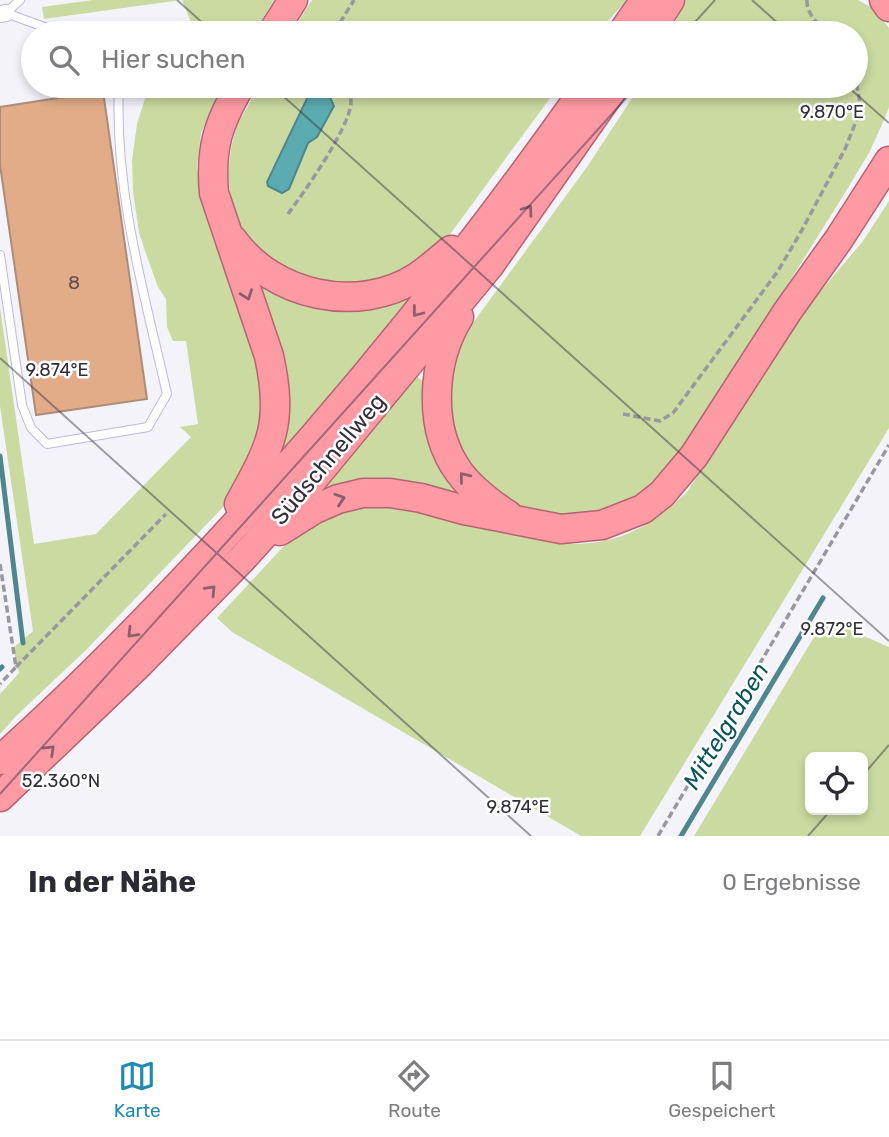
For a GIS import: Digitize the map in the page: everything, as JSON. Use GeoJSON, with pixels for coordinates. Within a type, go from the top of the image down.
{"type":"FeatureCollection","features":[{"type":"Feature","properties":{"kind":"highway"},"geometry":{"type":"LineString","coordinates":[[280,21],[293,0]]}},
{"type":"Feature","properties":{"kind":"highway"},"geometry":{"type":"LineString","coordinates":[[630,21],[645,0]]}},
{"type":"Feature","properties":{"kind":"highway"},"geometry":{"type":"LineString","coordinates":[[657,21],[670,0]]}},
{"type":"Feature","properties":{"kind":"highway"},"geometry":{"type":"LineString","coordinates":[[884,0],[889,7]]}},
{"type":"Feature","properties":{"kind":"highway"},"geometry":{"type":"LineString","coordinates":[[213,549],[270,446],[276,415],[275,383],[269,356],[214,193],[213,153],[222,117],[233,98]]}},
{"type":"Feature","properties":{"kind":"highway","name":"Südschnellweg"},"geometry":{"type":"LineString","coordinates":[[0,760],[118,648],[213,549],[361,382],[489,219],[577,98]]}},
{"type":"Feature","properties":{"kind":"highway","name":"Südschnellweg"},"geometry":{"type":"LineString","coordinates":[[0,797],[241,560],[305,489],[489,266],[607,98]]}},
{"type":"Feature","properties":{"kind":"highway"},"geometry":{"type":"LineString","coordinates":[[241,560],[295,519],[338,499],[363,493],[390,493],[421,498],[464,510],[561,529],[602,525],[643,509],[662,494],[694,456],[889,161]]}},
{"type":"Feature","properties":{"kind":"highway"},"geometry":{"type":"LineString","coordinates":[[226,230],[248,258],[276,279],[309,292],[344,297],[390,290],[417,277],[489,219]]}},
{"type":"Feature","properties":{"kind":"highway"},"geometry":{"type":"LineString","coordinates":[[489,266],[449,333],[442,356],[438,391],[440,426],[447,450],[458,471],[473,488],[516,520]]}},
{"type":"Feature","properties":{"kind":"lane"},"geometry":{"type":"LineString","coordinates":[[3,9],[20,0]]}},
{"type":"Feature","properties":{"kind":"lane"},"geometry":{"type":"LineString","coordinates":[[3,9],[31,21]]}},
{"type":"Feature","properties":{"kind":"lane"},"geometry":{"type":"LineString","coordinates":[[0,255],[22,405],[31,428],[47,444],[148,427],[167,394],[132,236],[122,176],[119,98]]}},
{"type":"Feature","properties":{"kind":"path"},"geometry":{"type":"LineString","coordinates":[[341,21],[354,0]]}},
{"type":"Feature","properties":{"kind":"path"},"geometry":{"type":"LineString","coordinates":[[807,0],[806,5],[816,21]]}},
{"type":"Feature","properties":{"kind":"path"},"geometry":{"type":"LineString","coordinates":[[288,214],[316,176],[351,105],[350,98]]}},
{"type":"Feature","properties":{"kind":"path"},"geometry":{"type":"LineString","coordinates":[[623,414],[660,421],[673,413],[778,271],[845,149],[862,109],[860,98]]}},
{"type":"Feature","properties":{"kind":"path"},"geometry":{"type":"LineString","coordinates":[[658,836],[889,445]]}},
{"type":"Feature","properties":{"kind":"path"},"geometry":{"type":"LineString","coordinates":[[0,684],[166,514]]}},
{"type":"Feature","properties":{"kind":"path"},"geometry":{"type":"LineString","coordinates":[[0,564],[16,667]]}},
{"type":"Feature","properties":{"kind":"green space"},"geometry":{"type":"Polygon","coordinates":[[[93,0],[181,0],[44,19],[42,7],[93,0]]]}},
{"type":"Feature","properties":{"kind":"green space"},"geometry":{"type":"Polygon","coordinates":[[[182,0],[274,0],[261,21],[191,21],[182,0]]]}},
{"type":"Feature","properties":{"kind":"green space"},"geometry":{"type":"Polygon","coordinates":[[[312,0],[627,0],[608,21],[299,21],[312,0]]]}},
{"type":"Feature","properties":{"kind":"green space"},"geometry":{"type":"Polygon","coordinates":[[[686,0],[858,0],[874,9],[889,28],[889,107],[869,153],[676,462],[646,490],[632,499],[597,513],[556,515],[533,511],[498,494],[461,455],[446,397],[459,342],[587,167],[632,98],[868,98],[868,21],[676,21],[686,0]]]}},
{"type":"Feature","properties":{"kind":"green space"},"geometry":{"type":"Polygon","coordinates":[[[145,98],[216,98],[201,133],[197,166],[201,197],[259,357],[266,389],[263,444],[227,503],[85,651],[0,734],[0,694],[19,673],[13,648],[33,631],[0,406],[0,307],[34,544],[96,534],[191,437],[180,427],[198,424],[186,341],[173,341],[167,327],[166,299],[158,287],[139,232],[133,192],[132,160],[137,124],[145,98]]]}},
{"type":"Feature","properties":{"kind":"green space"},"geometry":{"type":"Polygon","coordinates":[[[252,98],[550,98],[445,241],[413,270],[357,289],[281,271],[243,232],[231,199],[228,175],[237,125],[252,98]]]}},
{"type":"Feature","properties":{"kind":"green space"},"geometry":{"type":"Polygon","coordinates":[[[889,201],[889,428],[640,836],[581,836],[232,632],[217,618],[298,531],[319,519],[368,504],[397,504],[533,539],[564,543],[594,543],[624,535],[655,519],[687,492],[797,319],[863,241],[889,201]]]}},
{"type":"Feature","properties":{"kind":"green space"},"geometry":{"type":"Polygon","coordinates":[[[249,279],[414,291],[417,295],[289,449],[281,445],[249,279]]]}},
{"type":"Feature","properties":{"kind":"green space"},"geometry":{"type":"Polygon","coordinates":[[[415,375],[430,386],[472,495],[332,493],[323,483],[415,375]]]}},
{"type":"Feature","properties":{"kind":"green space"},"geometry":{"type":"Polygon","coordinates":[[[825,619],[889,647],[889,836],[694,836],[825,619]]]}},
{"type":"Feature","properties":{"kind":"water"},"geometry":{"type":"Polygon","coordinates":[[[307,98],[330,98],[334,106],[317,137],[308,143],[289,189],[282,193],[268,186],[267,182],[307,98]]]}},
{"type":"Feature","properties":{"kind":"building"},"geometry":{"type":"Polygon","coordinates":[[[58,98],[104,98],[147,399],[36,415],[0,165],[0,107],[58,98]]]}},
{"type":"Feature","properties":{"kind":"waterway"},"geometry":{"type":"LineString","coordinates":[[0,456],[23,643]]}},
{"type":"Feature","properties":{"kind":"waterway","name":"Mittelgraben"},"geometry":{"type":"LineString","coordinates":[[681,836],[823,598]]}}]}
